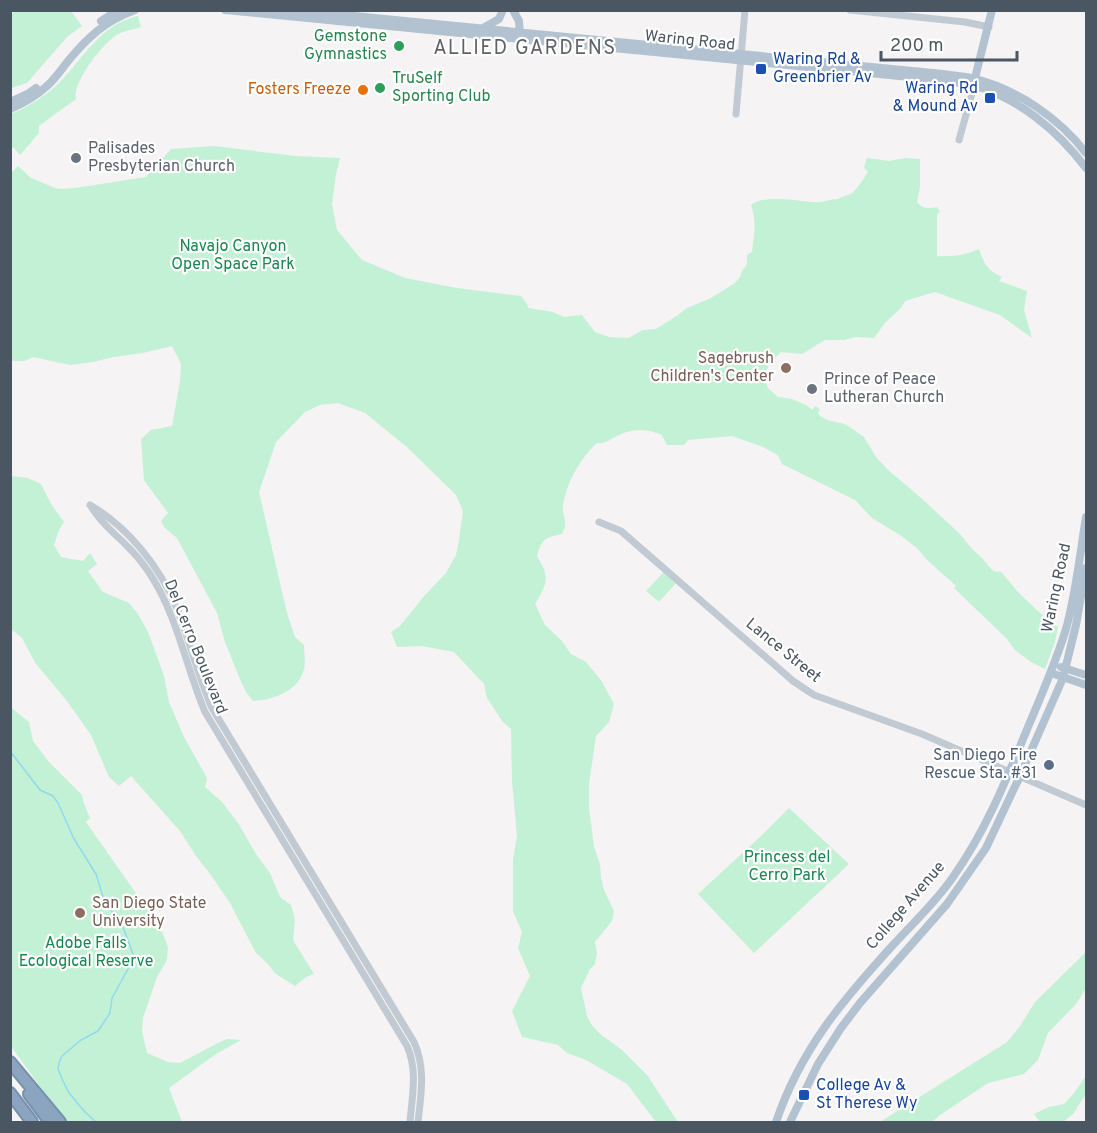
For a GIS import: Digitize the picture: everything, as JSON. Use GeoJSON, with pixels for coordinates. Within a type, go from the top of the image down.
{"type":"FeatureCollection","features":[{"type":"Feature","properties":{"kind":"highway"},"geometry":{"type":"LineString","coordinates":[[10,1062],[60,1122]]}},
{"type":"Feature","properties":{"kind":"highway"},"geometry":{"type":"LineString","coordinates":[[10,1069],[50,1122]]}},
{"type":"Feature","properties":{"kind":"highway"},"geometry":{"type":"LineString","coordinates":[[10,1093],[32,1122]]}},
{"type":"Feature","properties":{"kind":"main road"},"geometry":{"type":"LineString","coordinates":[[10,102],[29,93],[46,80],[82,36],[118,10]]}},
{"type":"Feature","properties":{"kind":"main road"},"geometry":{"type":"LineString","coordinates":[[10,109],[32,98],[49,85],[92,34],[121,15],[135,10]]}},
{"type":"Feature","properties":{"kind":"main road","name":"Waring Road"},"geometry":{"type":"LineString","coordinates":[[225,10],[320,14],[483,29],[520,36]]}},
{"type":"Feature","properties":{"kind":"main road","name":"Waring Road"},"geometry":{"type":"LineString","coordinates":[[293,10],[520,36],[974,82],[1000,88],[1043,111],[1062,126],[1086,153]]}},
{"type":"Feature","properties":{"kind":"main road"},"geometry":{"type":"LineString","coordinates":[[483,29],[499,19],[503,10]]}},
{"type":"Feature","properties":{"kind":"main road"},"geometry":{"type":"LineString","coordinates":[[513,10],[519,21],[520,36]]}},
{"type":"Feature","properties":{"kind":"main road"},"geometry":{"type":"LineString","coordinates":[[974,82],[992,10]]}},
{"type":"Feature","properties":{"kind":"main road","name":"Waring Road"},"geometry":{"type":"LineString","coordinates":[[974,82],[1036,117],[1064,141],[1086,168]]}},
{"type":"Feature","properties":{"kind":"main road","name":"Waring Road"},"geometry":{"type":"LineString","coordinates":[[1052,669],[1066,627],[1086,517]]}},
{"type":"Feature","properties":{"kind":"main road","name":"Waring Road"},"geometry":{"type":"LineString","coordinates":[[1064,673],[1077,625],[1086,568]]}},
{"type":"Feature","properties":{"kind":"main road"},"geometry":{"type":"LineString","coordinates":[[1052,669],[1086,685]]}},
{"type":"Feature","properties":{"kind":"main road","name":"College Avenue"},"geometry":{"type":"LineString","coordinates":[[776,1122],[782,1104],[820,1033],[850,993],[939,896],[977,841],[1010,772],[1052,669]]}},
{"type":"Feature","properties":{"kind":"main road"},"geometry":{"type":"LineString","coordinates":[[1064,673],[1086,675]]}},
{"type":"Feature","properties":{"kind":"main road","name":"College Avenue"},"geometry":{"type":"LineString","coordinates":[[790,1122],[806,1086],[841,1028],[947,903],[986,848],[1064,673]]}},
{"type":"Feature","properties":{"kind":"street"},"geometry":{"type":"LineString","coordinates":[[736,114],[745,10]]}},
{"type":"Feature","properties":{"kind":"street"},"geometry":{"type":"LineString","coordinates":[[850,10],[965,22],[989,27]]}},
{"type":"Feature","properties":{"kind":"street"},"geometry":{"type":"LineString","coordinates":[[959,140],[974,82]]}},
{"type":"Feature","properties":{"kind":"street","name":"Del Cerro Boulevard"},"geometry":{"type":"LineString","coordinates":[[410,1122],[414,1075],[411,1056],[406,1046],[205,712],[169,611],[150,574],[130,549],[100,521],[90,505],[106,514],[136,543],[156,569],[177,608],[212,708],[414,1042],[419,1054],[422,1075],[418,1122]]}},
{"type":"Feature","properties":{"kind":"street","name":"Lance Street"},"geometry":{"type":"LineString","coordinates":[[599,522],[621,531],[793,681],[814,695],[912,730],[1086,805]]}},
{"type":"Feature","properties":{"kind":"green space"},"geometry":{"type":"Polygon","coordinates":[[[16,10],[71,11],[82,26],[67,37],[27,83],[11,88],[11,15],[16,10]]]}},
{"type":"Feature","properties":{"kind":"green space"},"geometry":{"type":"Polygon","coordinates":[[[138,16],[141,27],[115,36],[95,56],[78,84],[76,99],[39,126],[39,133],[20,155],[11,147],[11,114],[53,89],[93,44],[113,26],[138,16]]]}},
{"type":"Feature","properties":{"kind":"green space","name":"Navajo Canyon Open Space Park"},"geometry":{"type":"Polygon","coordinates":[[[214,146],[296,156],[340,158],[332,204],[337,230],[362,260],[405,278],[457,288],[521,296],[528,308],[553,312],[564,317],[582,315],[595,332],[609,337],[628,338],[643,330],[656,329],[687,308],[711,298],[735,283],[747,264],[747,255],[752,252],[754,222],[751,205],[772,199],[820,202],[849,195],[868,172],[864,168],[867,158],[889,161],[905,158],[920,159],[920,187],[917,202],[926,208],[937,207],[940,212],[937,214],[937,256],[959,255],[979,249],[987,266],[1002,277],[999,281],[1027,291],[1024,310],[1032,338],[1000,315],[935,292],[905,301],[874,338],[825,340],[802,354],[781,352],[769,364],[766,382],[768,388],[778,397],[792,399],[812,410],[815,406],[820,409],[818,413],[820,416],[845,424],[864,437],[876,457],[887,469],[960,534],[992,570],[1000,571],[1028,602],[1058,627],[1045,669],[1015,650],[1007,639],[954,588],[956,586],[917,548],[872,518],[855,500],[782,464],[778,455],[763,447],[732,436],[688,440],[684,445],[667,445],[662,435],[635,430],[606,442],[597,443],[585,456],[567,489],[563,506],[565,527],[562,534],[548,538],[541,546],[537,556],[546,580],[535,604],[545,625],[561,640],[571,654],[586,662],[601,680],[614,704],[609,722],[596,736],[589,784],[589,808],[594,847],[600,864],[604,890],[614,911],[612,921],[595,942],[597,953],[595,964],[581,988],[587,1016],[600,1034],[622,1050],[647,1075],[678,1122],[656,1122],[627,1084],[586,1060],[567,1053],[558,1045],[522,1037],[512,1011],[530,976],[518,948],[522,932],[513,911],[513,860],[517,836],[512,781],[511,729],[503,722],[487,698],[484,684],[454,652],[422,646],[397,647],[391,632],[400,626],[446,573],[456,555],[463,511],[456,495],[407,447],[365,413],[338,403],[320,405],[305,412],[276,442],[259,492],[287,613],[295,637],[304,645],[305,666],[301,677],[291,689],[269,699],[253,701],[239,677],[225,642],[217,613],[177,538],[164,527],[161,521],[168,513],[144,480],[141,439],[151,430],[172,426],[181,364],[172,346],[70,365],[33,357],[25,361],[11,361],[11,171],[18,166],[31,178],[55,188],[75,188],[146,177],[171,149],[214,146]]]}},
{"type":"Feature","properties":{"kind":"green space"},"geometry":{"type":"Polygon","coordinates":[[[11,476],[28,478],[41,484],[51,504],[64,522],[54,545],[61,557],[83,561],[90,553],[97,564],[88,571],[103,592],[129,603],[138,614],[148,632],[164,676],[169,702],[184,737],[207,778],[205,787],[222,802],[238,823],[270,873],[280,897],[291,905],[295,920],[293,940],[314,974],[295,986],[276,974],[256,953],[230,903],[180,831],[131,776],[119,786],[109,777],[91,735],[67,701],[36,664],[22,638],[11,629],[11,476]]]}},
{"type":"Feature","properties":{"kind":"green space"},"geometry":{"type":"Polygon","coordinates":[[[664,572],[676,583],[659,602],[646,591],[664,572]]]}},
{"type":"Feature","properties":{"kind":"green space","name":"Adobe Falls Ecological Reserve"},"geometry":{"type":"Polygon","coordinates":[[[10,707],[29,722],[33,741],[49,762],[82,795],[90,818],[86,822],[161,929],[168,947],[167,960],[157,977],[143,1018],[142,1031],[147,1053],[168,1062],[180,1063],[227,1039],[241,1040],[216,1054],[169,1088],[182,1122],[65,1122],[11,1046],[10,707]]]}},
{"type":"Feature","properties":{"kind":"green space","name":"Princess del Cerro Park"},"geometry":{"type":"Polygon","coordinates":[[[789,808],[849,864],[754,953],[698,894],[789,808]]]}},
{"type":"Feature","properties":{"kind":"green space"},"geometry":{"type":"Polygon","coordinates":[[[1086,952],[1086,988],[1076,1004],[1048,1033],[1038,1060],[1024,1074],[988,1083],[932,1122],[880,1122],[1007,1042],[1035,1002],[1086,952]]]}},
{"type":"Feature","properties":{"kind":"green space"},"geometry":{"type":"Polygon","coordinates":[[[1086,1070],[1086,1094],[1073,1114],[1063,1122],[1040,1122],[1034,1114],[1049,1107],[1064,1104],[1085,1077],[1086,1070]]]}},
{"type":"Feature","properties":{"kind":"waterway"},"geometry":{"type":"LineString","coordinates":[[10,751],[40,790],[53,796],[58,803],[74,839],[96,874],[104,900],[123,927],[133,954],[128,969],[112,998],[110,1013],[98,1031],[81,1040],[62,1056],[59,1063],[58,1069],[69,1093],[96,1122]]}},
{"type":"Feature","properties":{"kind":"place","name":"Gemstone Gymnastics"},"geometry":{"type":"Point","coordinates":[399,46]}},
{"type":"Feature","properties":{"kind":"place","name":"Waring Rd & Greenbrier Av"},"geometry":{"type":"Point","coordinates":[761,69]}},
{"type":"Feature","properties":{"kind":"place","name":"TruSelf Sporting Club"},"geometry":{"type":"Point","coordinates":[380,88]}},
{"type":"Feature","properties":{"kind":"place","name":"Fosters Freeze"},"geometry":{"type":"Point","coordinates":[363,90]}},
{"type":"Feature","properties":{"kind":"place","name":"Waring Rd & Mound Av"},"geometry":{"type":"Point","coordinates":[990,98]}},
{"type":"Feature","properties":{"kind":"place","name":"Palisades Presbyterian Church"},"geometry":{"type":"Point","coordinates":[76,158]}},
{"type":"Feature","properties":{"kind":"place","name":"Sagebrush Children's Center"},"geometry":{"type":"Point","coordinates":[786,368]}},
{"type":"Feature","properties":{"kind":"place","name":"Prince of Peace Lutheran Church"},"geometry":{"type":"Point","coordinates":[812,389]}},
{"type":"Feature","properties":{"kind":"place","name":"San Diego Fire Rescue Sta. #31"},"geometry":{"type":"Point","coordinates":[1049,765]}},
{"type":"Feature","properties":{"kind":"place","name":"San Diego State University"},"geometry":{"type":"Point","coordinates":[80,913]}},
{"type":"Feature","properties":{"kind":"place","name":"College Av & St Therese Wy"},"geometry":{"type":"Point","coordinates":[804,1095]}},
{"type":"Feature","properties":{"kind":"district","name":"ALLIED GARDENS"},"geometry":{"type":"Point","coordinates":[525,49]}}]}
